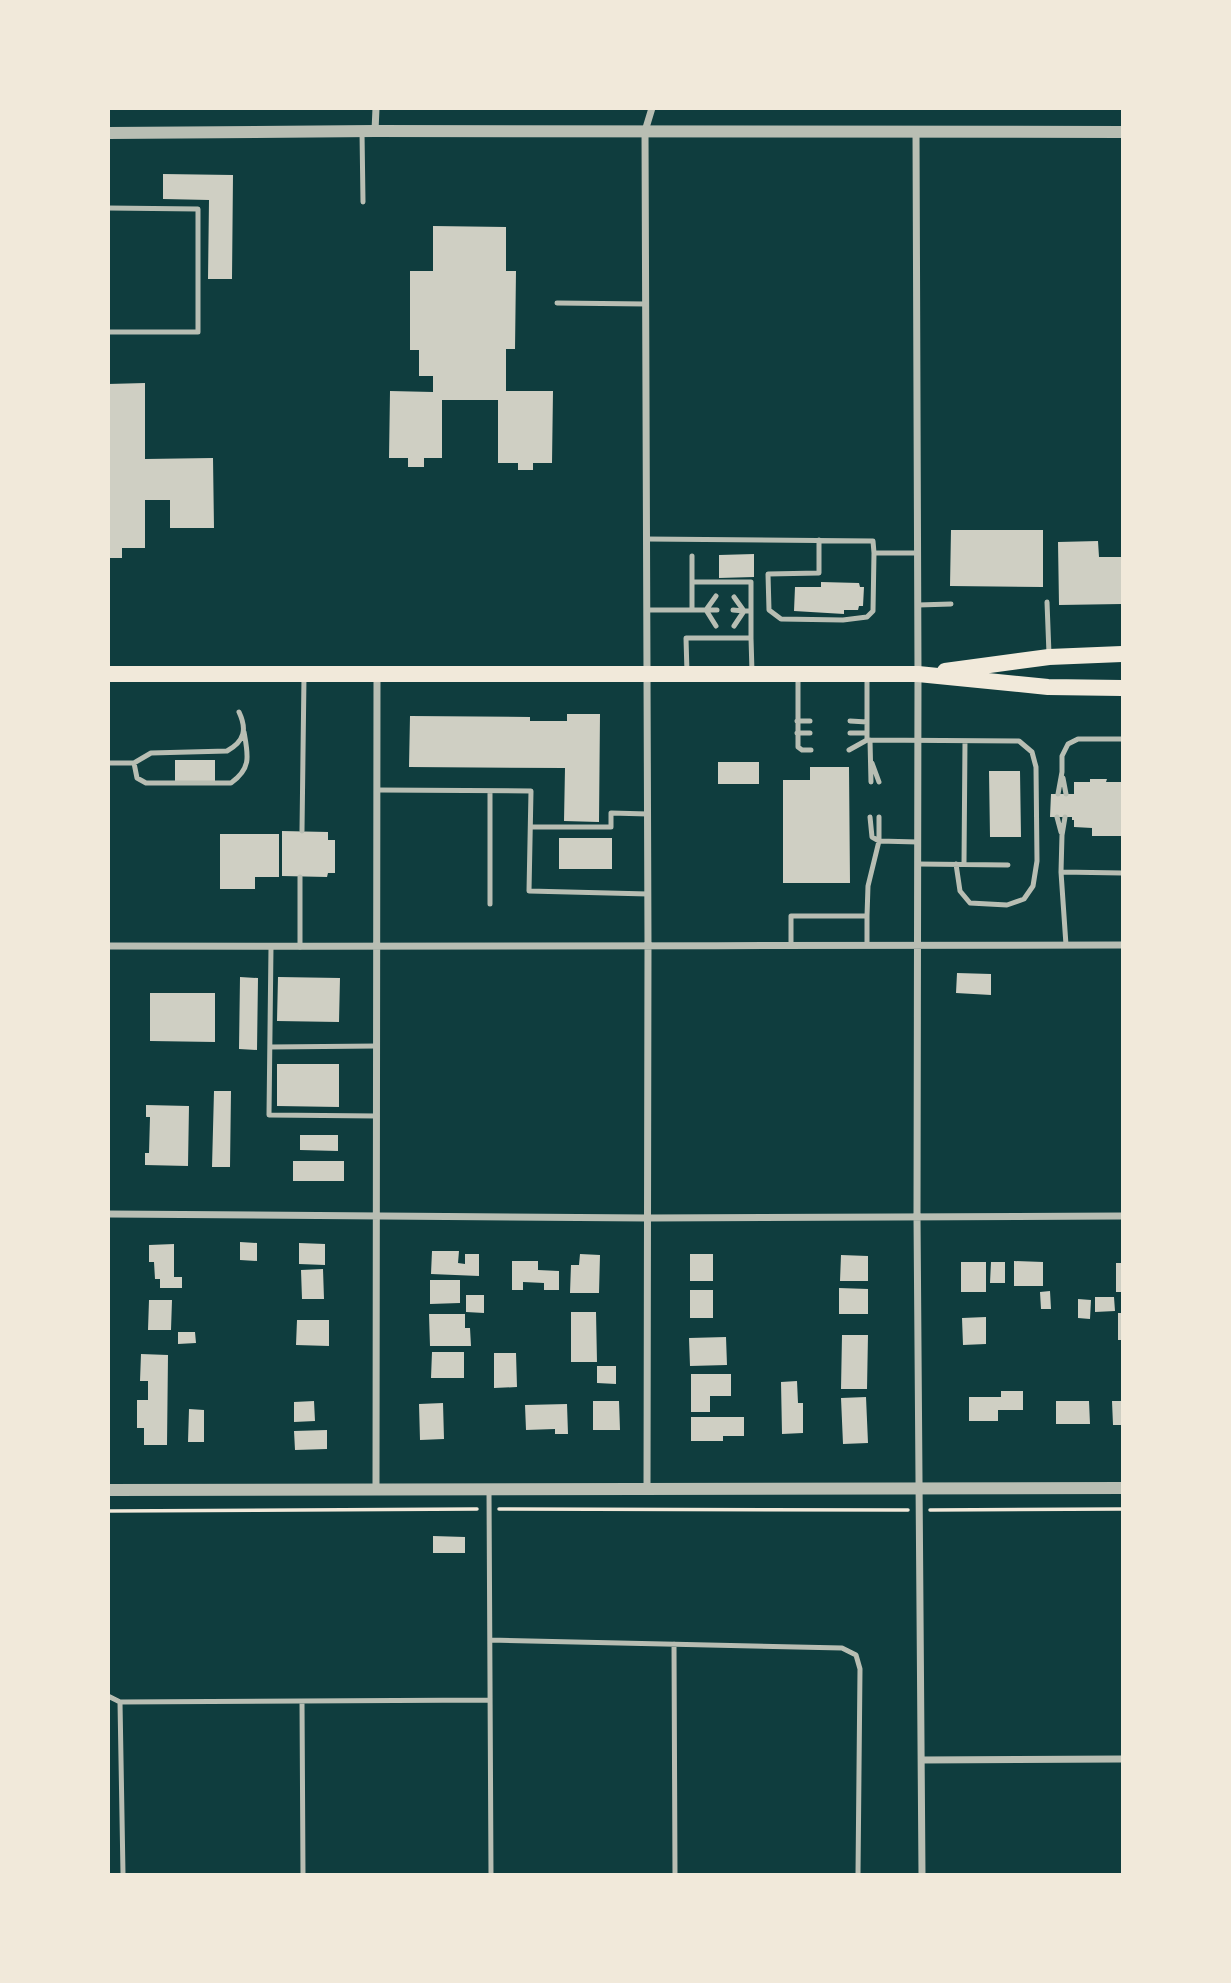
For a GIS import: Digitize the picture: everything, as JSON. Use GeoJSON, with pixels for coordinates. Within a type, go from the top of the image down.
{"type":"FeatureCollection","features":[{"type":"Feature","properties":{"kind":"main road"},"geometry":{"type":"LineString","coordinates":[[108,674],[918,674],[1049,657],[1122,654]]}},
{"type":"Feature","properties":{"kind":"main road"},"geometry":{"type":"LineString","coordinates":[[918,674],[1048,687],[1122,688]]}},
{"type":"Feature","properties":{"kind":"street"},"geometry":{"type":"LineString","coordinates":[[369,131],[376,108]]}},
{"type":"Feature","properties":{"kind":"street"},"geometry":{"type":"LineString","coordinates":[[647,1490],[645,131],[652,108]]}},
{"type":"Feature","properties":{"kind":"street"},"geometry":{"type":"LineString","coordinates":[[916,131],[917,1216],[922,1874]]}},
{"type":"Feature","properties":{"kind":"street"},"geometry":{"type":"LineString","coordinates":[[108,133],[1122,132]]}},
{"type":"Feature","properties":{"kind":"street"},"geometry":{"type":"LineString","coordinates":[[376,1490],[377,675]]}},
{"type":"Feature","properties":{"kind":"street"},"geometry":{"type":"LineString","coordinates":[[108,946],[1122,945]]}},
{"type":"Feature","properties":{"kind":"street"},"geometry":{"type":"LineString","coordinates":[[108,1214],[648,1218],[1122,1216]]}},
{"type":"Feature","properties":{"kind":"street"},"geometry":{"type":"LineString","coordinates":[[108,1490],[1122,1488]]}},
{"type":"Feature","properties":{"kind":"street"},"geometry":{"type":"LineString","coordinates":[[922,1759],[1122,1759]]}},
{"type":"Feature","properties":{"kind":"lane"},"geometry":{"type":"LineString","coordinates":[[363,202],[369,131]]}},
{"type":"Feature","properties":{"kind":"lane"},"geometry":{"type":"LineString","coordinates":[[108,208],[198,209],[198,332],[108,332]]}},
{"type":"Feature","properties":{"kind":"lane"},"geometry":{"type":"LineString","coordinates":[[557,303],[646,304]]}},
{"type":"Feature","properties":{"kind":"lane"},"geometry":{"type":"LineString","coordinates":[[646,539],[819,540],[873,541],[873,611],[867,617],[843,620],[781,619],[769,610],[768,574],[819,573],[819,540]]}},
{"type":"Feature","properties":{"kind":"lane"},"geometry":{"type":"LineString","coordinates":[[874,553],[918,553]]}},
{"type":"Feature","properties":{"kind":"lane"},"geometry":{"type":"LineString","coordinates":[[692,556],[692,610]]}},
{"type":"Feature","properties":{"kind":"lane"},"geometry":{"type":"LineString","coordinates":[[692,582],[751,583],[748,611],[752,675]]}},
{"type":"Feature","properties":{"kind":"lane"},"geometry":{"type":"LineString","coordinates":[[706,610],[716,596]]}},
{"type":"Feature","properties":{"kind":"lane"},"geometry":{"type":"LineString","coordinates":[[734,597],[748,611]]}},
{"type":"Feature","properties":{"kind":"lane"},"geometry":{"type":"LineString","coordinates":[[1047,602],[1049,657]]}},
{"type":"Feature","properties":{"kind":"lane"},"geometry":{"type":"LineString","coordinates":[[918,605],[951,604]]}},
{"type":"Feature","properties":{"kind":"lane"},"geometry":{"type":"LineString","coordinates":[[647,610],[717,610]]}},
{"type":"Feature","properties":{"kind":"lane"},"geometry":{"type":"LineString","coordinates":[[706,610],[716,626]]}},
{"type":"Feature","properties":{"kind":"lane"},"geometry":{"type":"LineString","coordinates":[[733,610],[748,611]]}},
{"type":"Feature","properties":{"kind":"lane"},"geometry":{"type":"LineString","coordinates":[[734,626],[748,611]]}},
{"type":"Feature","properties":{"kind":"lane"},"geometry":{"type":"LineString","coordinates":[[687,675],[686,638],[751,638]]}},
{"type":"Feature","properties":{"kind":"lane"},"geometry":{"type":"LineString","coordinates":[[302,831],[304,674]]}},
{"type":"Feature","properties":{"kind":"lane"},"geometry":{"type":"LineString","coordinates":[[798,675],[798,747],[811,750]]}},
{"type":"Feature","properties":{"kind":"lane"},"geometry":{"type":"LineString","coordinates":[[867,675],[871,782]]}},
{"type":"Feature","properties":{"kind":"lane"},"geometry":{"type":"LineString","coordinates":[[134,763],[137,778],[146,783],[231,783],[241,776],[247,765],[244,722],[239,712]]}},
{"type":"Feature","properties":{"kind":"lane"},"geometry":{"type":"LineString","coordinates":[[797,721],[810,721]]}},
{"type":"Feature","properties":{"kind":"lane"},"geometry":{"type":"LineString","coordinates":[[850,722],[867,722]]}},
{"type":"Feature","properties":{"kind":"lane"},"geometry":{"type":"LineString","coordinates":[[108,763],[134,763],[151,752],[227,751],[235,747],[244,732]]}},
{"type":"Feature","properties":{"kind":"lane"},"geometry":{"type":"LineString","coordinates":[[797,733],[810,733]]}},
{"type":"Feature","properties":{"kind":"lane"},"geometry":{"type":"LineString","coordinates":[[850,733],[868,738],[918,741],[1020,741],[1032,752],[1036,767],[1037,861],[1033,886],[1024,899],[1007,905],[970,903],[960,891],[956,864]]}},
{"type":"Feature","properties":{"kind":"lane"},"geometry":{"type":"LineString","coordinates":[[849,750],[868,738]]}},
{"type":"Feature","properties":{"kind":"lane"},"geometry":{"type":"LineString","coordinates":[[1058,793],[1062,756],[1068,744],[1077,739],[1122,739]]}},
{"type":"Feature","properties":{"kind":"lane"},"geometry":{"type":"LineString","coordinates":[[964,864],[965,741]]}},
{"type":"Feature","properties":{"kind":"lane"},"geometry":{"type":"LineString","coordinates":[[870,757],[879,782]]}},
{"type":"Feature","properties":{"kind":"lane"},"geometry":{"type":"LineString","coordinates":[[1062,772],[1066,793]]}},
{"type":"Feature","properties":{"kind":"lane"},"geometry":{"type":"LineString","coordinates":[[377,790],[531,791],[529,891],[648,894]]}},
{"type":"Feature","properties":{"kind":"lane"},"geometry":{"type":"LineString","coordinates":[[490,791],[490,904]]}},
{"type":"Feature","properties":{"kind":"lane"},"geometry":{"type":"LineString","coordinates":[[531,827],[611,827],[611,813],[648,814]]}},
{"type":"Feature","properties":{"kind":"lane"},"geometry":{"type":"LineString","coordinates":[[870,817],[872,836],[879,841],[918,842]]}},
{"type":"Feature","properties":{"kind":"lane"},"geometry":{"type":"LineString","coordinates":[[867,945],[868,886],[879,841],[879,817]]}},
{"type":"Feature","properties":{"kind":"lane"},"geometry":{"type":"LineString","coordinates":[[1057,817],[1062,835]]}},
{"type":"Feature","properties":{"kind":"lane"},"geometry":{"type":"LineString","coordinates":[[1065,817],[1061,872],[1066,945]]}},
{"type":"Feature","properties":{"kind":"lane"},"geometry":{"type":"LineString","coordinates":[[918,864],[1008,865]]}},
{"type":"Feature","properties":{"kind":"lane"},"geometry":{"type":"LineString","coordinates":[[1061,872],[1122,873]]}},
{"type":"Feature","properties":{"kind":"lane"},"geometry":{"type":"LineString","coordinates":[[300,877],[300,947]]}},
{"type":"Feature","properties":{"kind":"lane"},"geometry":{"type":"LineString","coordinates":[[791,945],[791,916],[867,916]]}},
{"type":"Feature","properties":{"kind":"lane"},"geometry":{"type":"LineString","coordinates":[[271,947],[269,1115],[377,1116]]}},
{"type":"Feature","properties":{"kind":"lane"},"geometry":{"type":"LineString","coordinates":[[270,1047],[377,1046]]}},
{"type":"Feature","properties":{"kind":"lane"},"geometry":{"type":"LineString","coordinates":[[489,1490],[491,1874]]}},
{"type":"Feature","properties":{"kind":"lane"},"geometry":{"type":"LineString","coordinates":[[490,1640],[842,1648],[856,1655],[860,1669],[858,1874]]}},
{"type":"Feature","properties":{"kind":"lane"},"geometry":{"type":"LineString","coordinates":[[674,1644],[676,1874]]}},
{"type":"Feature","properties":{"kind":"lane"},"geometry":{"type":"LineString","coordinates":[[108,1696],[120,1702],[490,1700]]}},
{"type":"Feature","properties":{"kind":"lane"},"geometry":{"type":"LineString","coordinates":[[302,1701],[303,1874]]}},
{"type":"Feature","properties":{"kind":"lane"},"geometry":{"type":"LineString","coordinates":[[120,1702],[123,1874]]}},
{"type":"Feature","properties":{"kind":"path"},"geometry":{"type":"LineString","coordinates":[[108,1511],[1122,1509]]}},
{"type":"Feature","properties":{"kind":"building"},"geometry":{"type":"Polygon","coordinates":[[[163,174],[233,175],[232,279],[208,279],[209,200],[163,199],[163,174]]]}},
{"type":"Feature","properties":{"kind":"building"},"geometry":{"type":"Polygon","coordinates":[[[433,226],[506,227],[506,271],[516,271],[515,349],[506,349],[506,391],[553,391],[552,463],[533,463],[533,470],[518,470],[518,463],[498,463],[498,400],[442,400],[442,458],[424,458],[424,467],[408,467],[408,458],[389,458],[390,391],[433,392],[433,376],[419,376],[419,350],[410,350],[410,271],[433,271],[433,226]]]}},
{"type":"Feature","properties":{"kind":"building"},"geometry":{"type":"Polygon","coordinates":[[[145,383],[145,459],[213,458],[214,528],[170,528],[170,500],[145,500],[145,548],[122,548],[122,558],[108,558],[108,384],[145,383]]]}},
{"type":"Feature","properties":{"kind":"building"},"geometry":{"type":"Polygon","coordinates":[[[951,530],[1043,530],[1043,587],[950,586],[951,530]]]}},
{"type":"Feature","properties":{"kind":"building"},"geometry":{"type":"Polygon","coordinates":[[[1098,541],[1099,557],[1122,557],[1122,604],[1059,605],[1058,542],[1098,541]]]}},
{"type":"Feature","properties":{"kind":"building"},"geometry":{"type":"Polygon","coordinates":[[[754,554],[754,577],[719,578],[719,555],[754,554]]]}},
{"type":"Feature","properties":{"kind":"building"},"geometry":{"type":"Polygon","coordinates":[[[821,582],[859,583],[860,587],[864,587],[863,606],[859,606],[858,610],[844,610],[844,614],[794,611],[795,587],[821,587],[821,582]]]}},
{"type":"Feature","properties":{"kind":"building"},"geometry":{"type":"Polygon","coordinates":[[[567,714],[600,714],[599,822],[564,821],[565,768],[409,767],[410,716],[530,717],[530,721],[567,721],[567,714]]]}},
{"type":"Feature","properties":{"kind":"building"},"geometry":{"type":"Polygon","coordinates":[[[175,760],[215,760],[215,781],[175,781],[175,760]]]}},
{"type":"Feature","properties":{"kind":"building"},"geometry":{"type":"Polygon","coordinates":[[[718,762],[759,762],[759,784],[718,784],[718,762]]]}},
{"type":"Feature","properties":{"kind":"building"},"geometry":{"type":"Polygon","coordinates":[[[810,767],[849,767],[850,883],[783,883],[783,780],[810,780],[810,767]]]}},
{"type":"Feature","properties":{"kind":"building"},"geometry":{"type":"Polygon","coordinates":[[[989,771],[1020,771],[1021,837],[990,837],[989,771]]]}},
{"type":"Feature","properties":{"kind":"building"},"geometry":{"type":"Polygon","coordinates":[[[1090,779],[1122,782],[1122,836],[1092,836],[1092,828],[1074,827],[1072,817],[1050,817],[1051,794],[1074,794],[1074,782],[1090,782],[1090,779]]]}},
{"type":"Feature","properties":{"kind":"building"},"geometry":{"type":"Polygon","coordinates":[[[282,831],[328,832],[328,840],[335,840],[335,873],[328,873],[327,877],[282,876],[282,831]]]}},
{"type":"Feature","properties":{"kind":"building"},"geometry":{"type":"Polygon","coordinates":[[[220,834],[279,834],[279,877],[255,877],[255,889],[220,889],[220,834]]]}},
{"type":"Feature","properties":{"kind":"building"},"geometry":{"type":"Polygon","coordinates":[[[559,838],[612,838],[612,869],[559,869],[559,838]]]}},
{"type":"Feature","properties":{"kind":"building"},"geometry":{"type":"Polygon","coordinates":[[[957,973],[991,974],[991,995],[956,993],[957,973]]]}},
{"type":"Feature","properties":{"kind":"building"},"geometry":{"type":"Polygon","coordinates":[[[240,977],[258,978],[257,1050],[239,1049],[240,977]]]}},
{"type":"Feature","properties":{"kind":"building"},"geometry":{"type":"Polygon","coordinates":[[[278,977],[340,978],[339,1022],[277,1021],[278,977]]]}},
{"type":"Feature","properties":{"kind":"building"},"geometry":{"type":"Polygon","coordinates":[[[150,993],[215,993],[215,1042],[150,1041],[150,993]]]}},
{"type":"Feature","properties":{"kind":"building"},"geometry":{"type":"Polygon","coordinates":[[[277,1064],[339,1064],[339,1107],[277,1106],[277,1064]]]}},
{"type":"Feature","properties":{"kind":"building"},"geometry":{"type":"Polygon","coordinates":[[[214,1091],[231,1091],[230,1167],[212,1167],[214,1091]]]}},
{"type":"Feature","properties":{"kind":"building"},"geometry":{"type":"Polygon","coordinates":[[[146,1105],[189,1106],[188,1166],[145,1165],[145,1153],[149,1153],[150,1117],[146,1117],[146,1105]]]}},
{"type":"Feature","properties":{"kind":"building"},"geometry":{"type":"Polygon","coordinates":[[[300,1135],[338,1135],[338,1151],[300,1150],[300,1135]]]}},
{"type":"Feature","properties":{"kind":"building"},"geometry":{"type":"Polygon","coordinates":[[[293,1161],[344,1161],[344,1181],[293,1181],[293,1161]]]}},
{"type":"Feature","properties":{"kind":"building"},"geometry":{"type":"Polygon","coordinates":[[[240,1242],[257,1243],[257,1261],[240,1260],[240,1242]]]}},
{"type":"Feature","properties":{"kind":"building"},"geometry":{"type":"Polygon","coordinates":[[[299,1243],[325,1244],[325,1265],[299,1264],[299,1243]]]}},
{"type":"Feature","properties":{"kind":"building"},"geometry":{"type":"Polygon","coordinates":[[[174,1244],[174,1277],[182,1277],[182,1288],[160,1288],[160,1279],[155,1279],[154,1262],[149,1262],[149,1245],[174,1244]]]}},
{"type":"Feature","properties":{"kind":"building"},"geometry":{"type":"Polygon","coordinates":[[[432,1251],[459,1251],[458,1263],[465,1264],[465,1254],[479,1254],[479,1276],[431,1274],[432,1251]]]}},
{"type":"Feature","properties":{"kind":"building"},"geometry":{"type":"Polygon","coordinates":[[[580,1254],[600,1255],[599,1293],[570,1293],[571,1265],[579,1265],[580,1254]]]}},
{"type":"Feature","properties":{"kind":"building"},"geometry":{"type":"Polygon","coordinates":[[[690,1254],[713,1254],[713,1281],[690,1281],[690,1254]]]}},
{"type":"Feature","properties":{"kind":"building"},"geometry":{"type":"Polygon","coordinates":[[[841,1255],[868,1256],[868,1281],[840,1281],[841,1255]]]}},
{"type":"Feature","properties":{"kind":"building"},"geometry":{"type":"Polygon","coordinates":[[[512,1261],[538,1261],[538,1270],[559,1271],[559,1290],[544,1290],[544,1283],[523,1282],[523,1290],[512,1290],[512,1261]]]}},
{"type":"Feature","properties":{"kind":"building"},"geometry":{"type":"Polygon","coordinates":[[[1014,1261],[1043,1262],[1043,1286],[1014,1286],[1014,1261]]]}},
{"type":"Feature","properties":{"kind":"building"},"geometry":{"type":"Polygon","coordinates":[[[961,1262],[986,1262],[986,1292],[961,1292],[961,1262]]]}},
{"type":"Feature","properties":{"kind":"building"},"geometry":{"type":"Polygon","coordinates":[[[991,1262],[1005,1262],[1005,1283],[990,1283],[991,1262]]]}},
{"type":"Feature","properties":{"kind":"building"},"geometry":{"type":"Polygon","coordinates":[[[1116,1263],[1122,1263],[1122,1292],[1116,1292],[1116,1263]]]}},
{"type":"Feature","properties":{"kind":"building"},"geometry":{"type":"Polygon","coordinates":[[[323,1269],[324,1299],[302,1299],[301,1270],[323,1269]]]}},
{"type":"Feature","properties":{"kind":"building"},"geometry":{"type":"Polygon","coordinates":[[[430,1280],[460,1280],[460,1303],[430,1304],[430,1280]]]}},
{"type":"Feature","properties":{"kind":"building"},"geometry":{"type":"Polygon","coordinates":[[[839,1288],[868,1289],[868,1314],[839,1314],[839,1288]]]}},
{"type":"Feature","properties":{"kind":"building"},"geometry":{"type":"Polygon","coordinates":[[[690,1290],[713,1290],[713,1318],[690,1318],[690,1290]]]}},
{"type":"Feature","properties":{"kind":"building"},"geometry":{"type":"Polygon","coordinates":[[[1050,1291],[1051,1309],[1041,1309],[1040,1292],[1050,1291]]]}},
{"type":"Feature","properties":{"kind":"building"},"geometry":{"type":"Polygon","coordinates":[[[466,1295],[484,1295],[484,1313],[466,1312],[466,1295]]]}},
{"type":"Feature","properties":{"kind":"building"},"geometry":{"type":"Polygon","coordinates":[[[1095,1297],[1114,1297],[1115,1311],[1095,1312],[1095,1297]]]}},
{"type":"Feature","properties":{"kind":"building"},"geometry":{"type":"Polygon","coordinates":[[[1078,1299],[1091,1300],[1090,1319],[1078,1318],[1078,1299]]]}},
{"type":"Feature","properties":{"kind":"building"},"geometry":{"type":"Polygon","coordinates":[[[149,1300],[172,1300],[171,1330],[148,1330],[149,1300]]]}},
{"type":"Feature","properties":{"kind":"building"},"geometry":{"type":"Polygon","coordinates":[[[571,1312],[596,1312],[597,1362],[571,1362],[571,1312]]]}},
{"type":"Feature","properties":{"kind":"building"},"geometry":{"type":"Polygon","coordinates":[[[1118,1313],[1122,1313],[1122,1340],[1118,1340],[1118,1313]]]}},
{"type":"Feature","properties":{"kind":"building"},"geometry":{"type":"Polygon","coordinates":[[[429,1314],[465,1314],[465,1328],[470,1328],[471,1346],[430,1346],[429,1314]]]}},
{"type":"Feature","properties":{"kind":"building"},"geometry":{"type":"Polygon","coordinates":[[[986,1317],[986,1344],[963,1345],[962,1318],[986,1317]]]}},
{"type":"Feature","properties":{"kind":"building"},"geometry":{"type":"Polygon","coordinates":[[[297,1320],[329,1320],[329,1346],[296,1345],[297,1320]]]}},
{"type":"Feature","properties":{"kind":"building"},"geometry":{"type":"Polygon","coordinates":[[[178,1332],[195,1332],[196,1343],[178,1344],[178,1332]]]}},
{"type":"Feature","properties":{"kind":"building"},"geometry":{"type":"Polygon","coordinates":[[[842,1335],[868,1335],[867,1389],[841,1389],[842,1335]]]}},
{"type":"Feature","properties":{"kind":"building"},"geometry":{"type":"Polygon","coordinates":[[[726,1337],[727,1365],[690,1366],[689,1338],[726,1337]]]}},
{"type":"Feature","properties":{"kind":"building"},"geometry":{"type":"Polygon","coordinates":[[[432,1352],[464,1352],[464,1378],[431,1378],[432,1352]]]}},
{"type":"Feature","properties":{"kind":"building"},"geometry":{"type":"Polygon","coordinates":[[[494,1353],[516,1353],[517,1387],[494,1388],[494,1353]]]}},
{"type":"Feature","properties":{"kind":"building"},"geometry":{"type":"Polygon","coordinates":[[[141,1354],[168,1355],[167,1445],[144,1445],[144,1428],[137,1428],[137,1400],[148,1400],[148,1381],[140,1381],[141,1354]]]}},
{"type":"Feature","properties":{"kind":"building"},"geometry":{"type":"Polygon","coordinates":[[[597,1366],[616,1366],[616,1384],[597,1383],[597,1366]]]}},
{"type":"Feature","properties":{"kind":"building"},"geometry":{"type":"Polygon","coordinates":[[[691,1374],[731,1374],[731,1396],[710,1396],[710,1412],[691,1412],[691,1374]]]}},
{"type":"Feature","properties":{"kind":"building"},"geometry":{"type":"Polygon","coordinates":[[[797,1381],[798,1403],[803,1403],[803,1433],[782,1434],[781,1382],[797,1381]]]}},
{"type":"Feature","properties":{"kind":"building"},"geometry":{"type":"Polygon","coordinates":[[[1001,1391],[1023,1391],[1023,1410],[998,1410],[998,1421],[969,1421],[969,1397],[1001,1397],[1001,1391]]]}},
{"type":"Feature","properties":{"kind":"building"},"geometry":{"type":"Polygon","coordinates":[[[866,1397],[868,1443],[843,1444],[841,1398],[866,1397]]]}},
{"type":"Feature","properties":{"kind":"building"},"geometry":{"type":"Polygon","coordinates":[[[314,1401],[315,1421],[294,1422],[294,1402],[314,1401]]]}},
{"type":"Feature","properties":{"kind":"building"},"geometry":{"type":"Polygon","coordinates":[[[593,1401],[619,1401],[620,1430],[593,1430],[593,1401]]]}},
{"type":"Feature","properties":{"kind":"building"},"geometry":{"type":"Polygon","coordinates":[[[1056,1401],[1089,1401],[1090,1424],[1056,1424],[1056,1401]]]}},
{"type":"Feature","properties":{"kind":"building"},"geometry":{"type":"Polygon","coordinates":[[[1112,1401],[1122,1401],[1122,1425],[1113,1425],[1112,1401]]]}},
{"type":"Feature","properties":{"kind":"building"},"geometry":{"type":"Polygon","coordinates":[[[443,1403],[444,1439],[420,1440],[419,1404],[443,1403]]]}},
{"type":"Feature","properties":{"kind":"building"},"geometry":{"type":"Polygon","coordinates":[[[567,1404],[568,1434],[555,1434],[555,1429],[526,1430],[525,1405],[567,1404]]]}},
{"type":"Feature","properties":{"kind":"building"},"geometry":{"type":"Polygon","coordinates":[[[189,1409],[204,1410],[204,1442],[188,1442],[189,1409]]]}},
{"type":"Feature","properties":{"kind":"building"},"geometry":{"type":"Polygon","coordinates":[[[691,1417],[744,1417],[744,1436],[723,1436],[723,1441],[691,1441],[691,1417]]]}},
{"type":"Feature","properties":{"kind":"building"},"geometry":{"type":"Polygon","coordinates":[[[327,1430],[327,1449],[295,1450],[294,1431],[327,1430]]]}},
{"type":"Feature","properties":{"kind":"building"},"geometry":{"type":"Polygon","coordinates":[[[433,1536],[465,1537],[465,1553],[433,1553],[433,1536]]]}}]}
